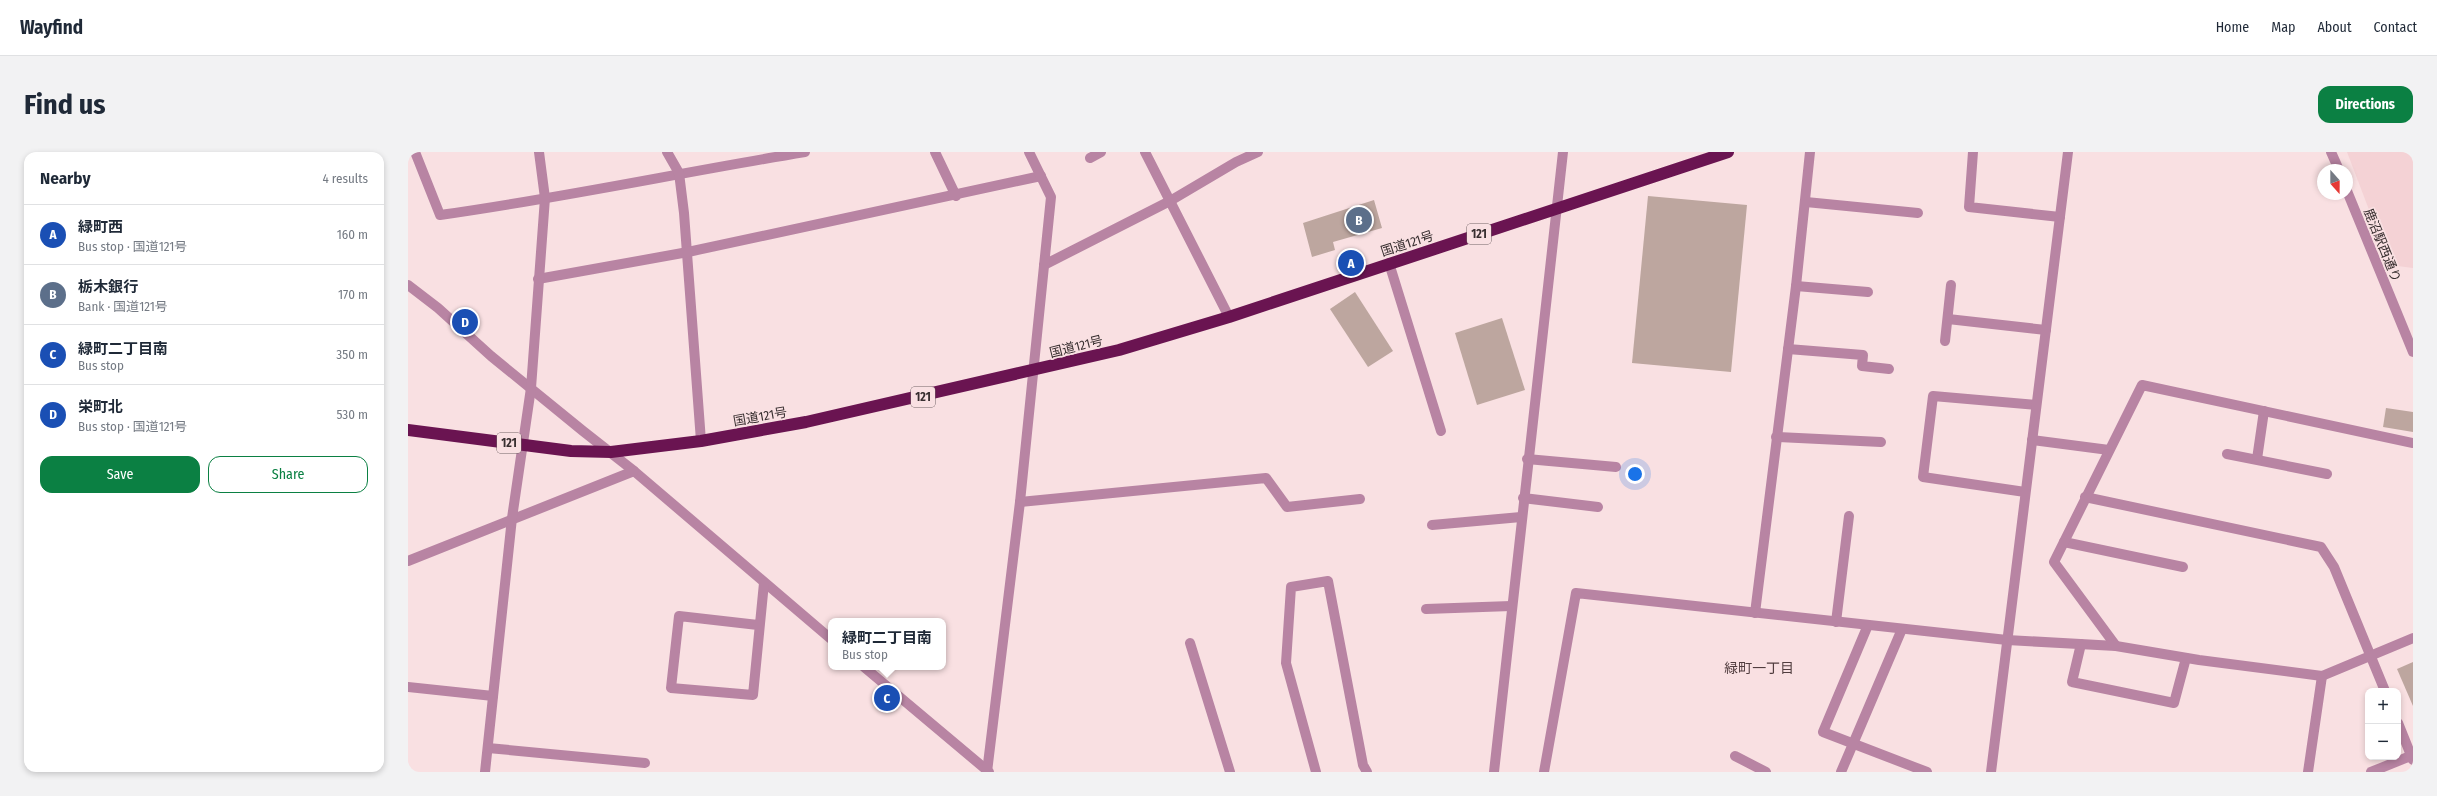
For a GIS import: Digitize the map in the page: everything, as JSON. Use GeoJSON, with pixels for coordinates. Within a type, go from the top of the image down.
{"type":"FeatureCollection","features":[{"type":"Feature","properties":{"kind":"highway","name":"国道121号"},"geometry":{"type":"LineString","coordinates":[[408,430],[571,451],[611,452],[701,441],[806,422],[1119,350],[1229,317],[1728,152]]}},
{"type":"Feature","properties":{"kind":"street"},"geometry":{"type":"LineString","coordinates":[[415,152],[440,215],[521,204],[545,198],[679,173],[805,152]]}},
{"type":"Feature","properties":{"kind":"street"},"geometry":{"type":"LineString","coordinates":[[485,772],[512,518],[531,388],[545,198],[539,152]]}},
{"type":"Feature","properties":{"kind":"street"},"geometry":{"type":"LineString","coordinates":[[667,152],[679,173],[688,252],[701,441]]}},
{"type":"Feature","properties":{"kind":"street"},"geometry":{"type":"LineString","coordinates":[[935,152],[956,196]]}},
{"type":"Feature","properties":{"kind":"street"},"geometry":{"type":"LineString","coordinates":[[988,771],[1020,502],[1032,371],[1051,197],[1029,152]]}},
{"type":"Feature","properties":{"kind":"street"},"geometry":{"type":"LineString","coordinates":[[1090,158],[1101,152]]}},
{"type":"Feature","properties":{"kind":"street"},"geometry":{"type":"LineString","coordinates":[[1145,152],[1229,317]]}},
{"type":"Feature","properties":{"kind":"street"},"geometry":{"type":"LineString","coordinates":[[1044,265],[1170,201],[1236,162],[1258,152]]}},
{"type":"Feature","properties":{"kind":"street"},"geometry":{"type":"LineString","coordinates":[[1494,772],[1527,459],[1563,152]]}},
{"type":"Feature","properties":{"kind":"street"},"geometry":{"type":"LineString","coordinates":[[1755,612],[1796,286],[1806,202],[1810,152]]}},
{"type":"Feature","properties":{"kind":"street"},"geometry":{"type":"LineString","coordinates":[[1972,152],[1969,207],[2060,217]]}},
{"type":"Feature","properties":{"kind":"street"},"geometry":{"type":"LineString","coordinates":[[1991,772],[2068,152]]}},
{"type":"Feature","properties":{"kind":"street"},"geometry":{"type":"LineString","coordinates":[[2331,152],[2336,164]]}},
{"type":"Feature","properties":{"kind":"street"},"geometry":{"type":"LineString","coordinates":[[538,279],[688,252],[956,196],[1041,176]]}},
{"type":"Feature","properties":{"kind":"street","name":"鹿沼駅西通り"},"geometry":{"type":"LineString","coordinates":[[2351,200],[2413,352]]}},
{"type":"Feature","properties":{"kind":"street"},"geometry":{"type":"LineString","coordinates":[[1806,202],[1918,213]]}},
{"type":"Feature","properties":{"kind":"street"},"geometry":{"type":"LineString","coordinates":[[1389,264],[1441,432]]}},
{"type":"Feature","properties":{"kind":"street"},"geometry":{"type":"LineString","coordinates":[[408,285],[438,308],[491,356],[634,471],[828,636]]}},
{"type":"Feature","properties":{"kind":"street"},"geometry":{"type":"LineString","coordinates":[[1945,341],[1951,285]]}},
{"type":"Feature","properties":{"kind":"street"},"geometry":{"type":"LineString","coordinates":[[1796,286],[1868,292]]}},
{"type":"Feature","properties":{"kind":"street"},"geometry":{"type":"LineString","coordinates":[[1948,319],[2046,330]]}},
{"type":"Feature","properties":{"kind":"street"},"geometry":{"type":"LineString","coordinates":[[1788,349],[1863,355],[1862,366],[1890,369]]}},
{"type":"Feature","properties":{"kind":"street"},"geometry":{"type":"LineString","coordinates":[[2116,646],[2054,562],[2142,385],[2413,443]]}},
{"type":"Feature","properties":{"kind":"street"},"geometry":{"type":"LineString","coordinates":[[2025,492],[1923,477],[1933,396],[2036,405]]}},
{"type":"Feature","properties":{"kind":"street"},"geometry":{"type":"LineString","coordinates":[[2257,458],[2264,411]]}},
{"type":"Feature","properties":{"kind":"street"},"geometry":{"type":"LineString","coordinates":[[1776,437],[1881,442]]}},
{"type":"Feature","properties":{"kind":"street"},"geometry":{"type":"LineString","coordinates":[[2032,440],[2109,450]]}},
{"type":"Feature","properties":{"kind":"street"},"geometry":{"type":"LineString","coordinates":[[2228,454],[2257,458],[2327,474]]}},
{"type":"Feature","properties":{"kind":"street"},"geometry":{"type":"LineString","coordinates":[[1527,459],[1616,467]]}},
{"type":"Feature","properties":{"kind":"street"},"geometry":{"type":"LineString","coordinates":[[408,561],[512,518],[634,471]]}},
{"type":"Feature","properties":{"kind":"street"},"geometry":{"type":"LineString","coordinates":[[1020,502],[1266,478],[1287,507],[1360,499]]}},
{"type":"Feature","properties":{"kind":"street"},"geometry":{"type":"LineString","coordinates":[[2085,497],[2321,547],[2334,567],[2384,688]]}},
{"type":"Feature","properties":{"kind":"street"},"geometry":{"type":"LineString","coordinates":[[1523,498],[1598,507]]}},
{"type":"Feature","properties":{"kind":"street"},"geometry":{"type":"LineString","coordinates":[[1836,622],[1849,516]]}},
{"type":"Feature","properties":{"kind":"street"},"geometry":{"type":"LineString","coordinates":[[1432,525],[1521,517]]}},
{"type":"Feature","properties":{"kind":"street"},"geometry":{"type":"LineString","coordinates":[[2064,542],[2183,567]]}},
{"type":"Feature","properties":{"kind":"street"},"geometry":{"type":"LineString","coordinates":[[1316,772],[1286,663],[1291,587],[1328,581],[1363,765],[1367,772]]}},
{"type":"Feature","properties":{"kind":"street"},"geometry":{"type":"LineString","coordinates":[[758,625],[679,616],[671,688],[753,695],[758,625],[764,583]]}},
{"type":"Feature","properties":{"kind":"street"},"geometry":{"type":"LineString","coordinates":[[1544,772],[1576,593],[2007,640],[2116,646],[2186,658],[2322,676],[2413,638]]}},
{"type":"Feature","properties":{"kind":"street"},"geometry":{"type":"LineString","coordinates":[[1426,609],[1511,606]]}},
{"type":"Feature","properties":{"kind":"street"},"geometry":{"type":"LineString","coordinates":[[1868,625],[1823,732],[1927,772]]}},
{"type":"Feature","properties":{"kind":"street"},"geometry":{"type":"LineString","coordinates":[[1841,772],[1902,629]]}},
{"type":"Feature","properties":{"kind":"street"},"geometry":{"type":"LineString","coordinates":[[1190,643],[1230,772]]}},
{"type":"Feature","properties":{"kind":"street"},"geometry":{"type":"LineString","coordinates":[[2081,644],[2072,682],[2174,703],[2186,658]]}},
{"type":"Feature","properties":{"kind":"street"},"geometry":{"type":"LineString","coordinates":[[868,670],[988,771]]}},
{"type":"Feature","properties":{"kind":"street"},"geometry":{"type":"LineString","coordinates":[[2308,772],[2322,676]]}},
{"type":"Feature","properties":{"kind":"street"},"geometry":{"type":"LineString","coordinates":[[408,687],[493,696]]}},
{"type":"Feature","properties":{"kind":"street"},"geometry":{"type":"LineString","coordinates":[[2371,772],[2412,757],[2398,724]]}},
{"type":"Feature","properties":{"kind":"street"},"geometry":{"type":"LineString","coordinates":[[488,748],[645,763]]}},
{"type":"Feature","properties":{"kind":"street"},"geometry":{"type":"LineString","coordinates":[[1735,756],[1766,772]]}},
{"type":"Feature","properties":{"kind":"shaded area"},"geometry":{"type":"Polygon","coordinates":[[[2347,152],[2413,152],[2413,268],[2390,265],[2353,168],[2353,164],[2352,164],[2347,152]]]}},
{"type":"Feature","properties":{"kind":"building"},"geometry":{"type":"Polygon","coordinates":[[[1648,196],[1747,205],[1731,372],[1632,363],[1648,196]]]}},
{"type":"Feature","properties":{"kind":"building"},"geometry":{"type":"Polygon","coordinates":[[[1374,200],[1382,228],[1333,242],[1335,250],[1312,257],[1303,223],[1374,200]]]}},
{"type":"Feature","properties":{"kind":"building"},"geometry":{"type":"Polygon","coordinates":[[[1355,292],[1393,351],[1368,367],[1330,309],[1355,292]]]}},
{"type":"Feature","properties":{"kind":"building"},"geometry":{"type":"Polygon","coordinates":[[[1502,318],[1525,390],[1477,405],[1455,333],[1502,318]]]}},
{"type":"Feature","properties":{"kind":"building"},"geometry":{"type":"Polygon","coordinates":[[[2386,408],[2413,412],[2413,432],[2383,427],[2386,408]]]}},
{"type":"Feature","properties":{"kind":"building"},"geometry":{"type":"Polygon","coordinates":[[[2413,662],[2413,706],[2397,669],[2413,662]]]}},
{"type":"Feature","properties":{"kind":"place","name":"栃木銀行"},"geometry":{"type":"Point","coordinates":[1359,220]}},
{"type":"Feature","properties":{"kind":"place","name":"緑町西"},"geometry":{"type":"Point","coordinates":[1351,263]}},
{"type":"Feature","properties":{"kind":"place","name":"栄町北"},"geometry":{"type":"Point","coordinates":[465,322]}},
{"type":"Feature","properties":{"kind":"place","name":"緑町二丁目南"},"geometry":{"type":"Point","coordinates":[887,698]}},
{"type":"Feature","properties":{"kind":"district","name":"緑町一丁目"},"geometry":{"type":"Point","coordinates":[1759,668]}}]}
